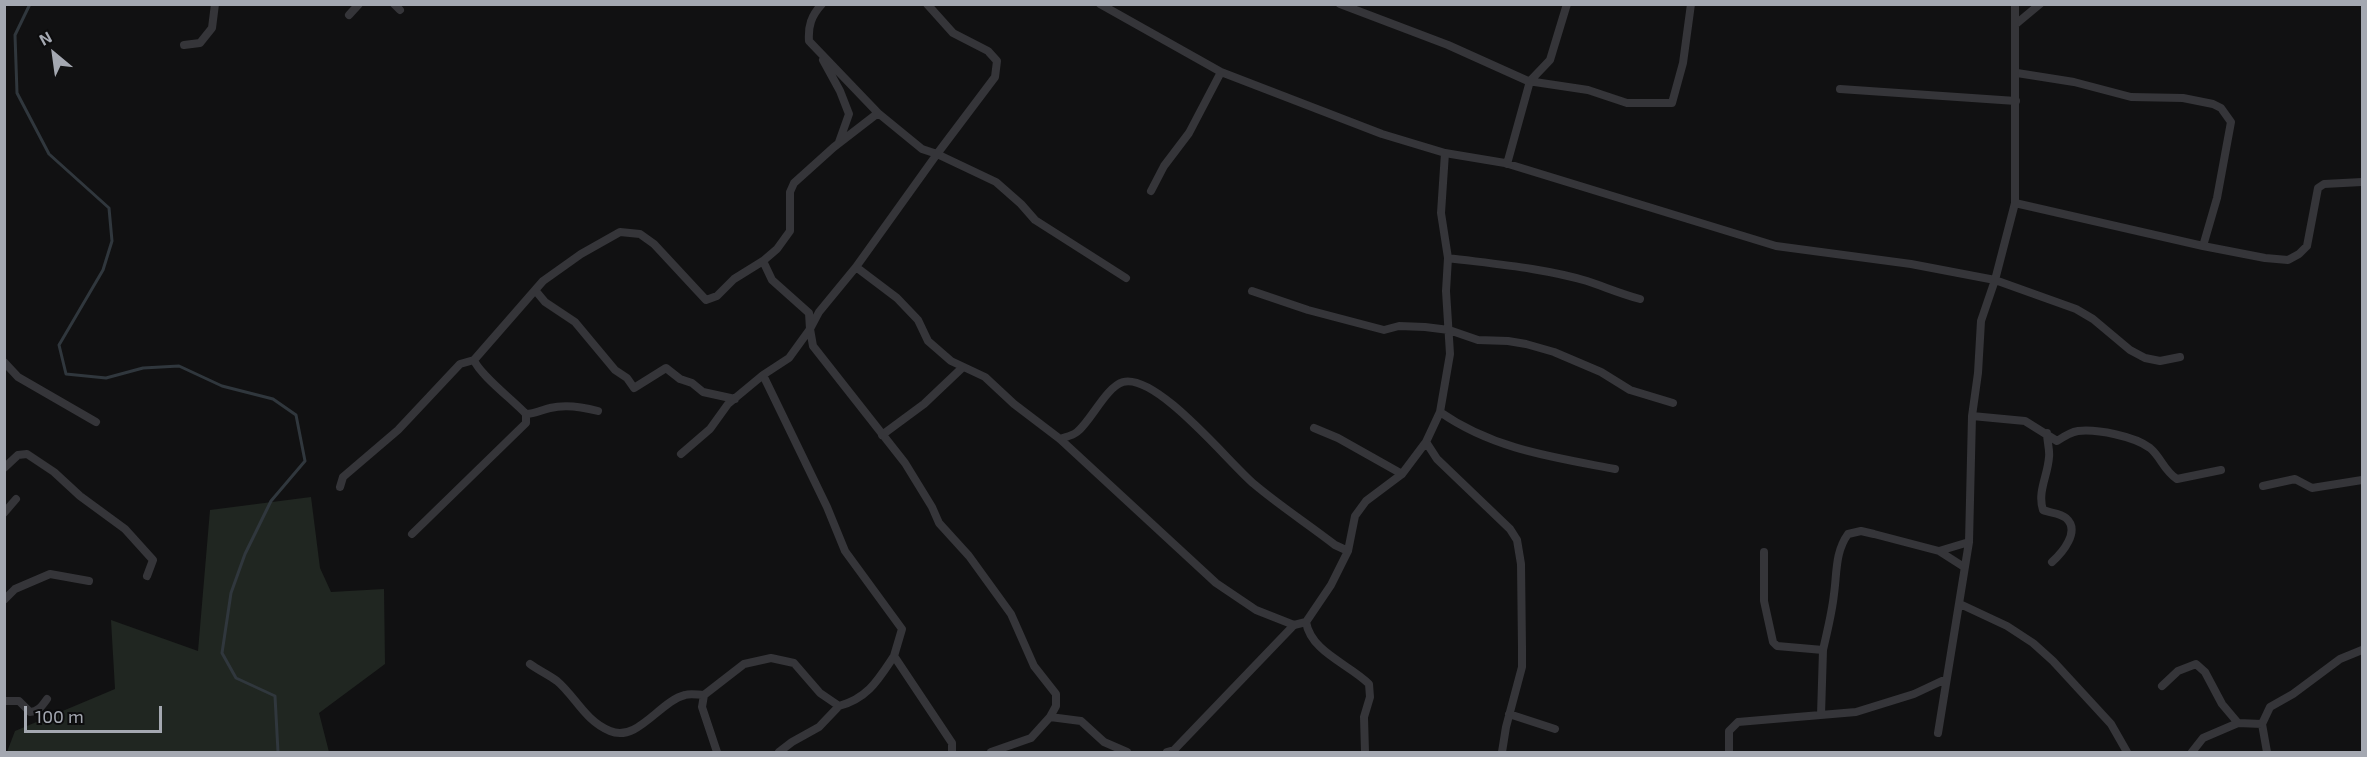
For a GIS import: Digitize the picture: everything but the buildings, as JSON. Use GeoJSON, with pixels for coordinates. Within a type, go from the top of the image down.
{"type":"FeatureCollection","features":[{"type":"Feature","properties":{"kind":"street"},"geometry":{"type":"LineString","coordinates":[[184,45],[200,43],[212,28],[215,4]]}},
{"type":"Feature","properties":{"kind":"street"},"geometry":{"type":"LineString","coordinates":[[349,15],[359,4]]}},
{"type":"Feature","properties":{"kind":"street"},"geometry":{"type":"LineString","coordinates":[[822,4],[815,12],[808,28],[809,42],[878,113],[922,149],[996,182],[1035,220],[1126,278]]}},
{"type":"Feature","properties":{"kind":"street"},"geometry":{"type":"LineString","coordinates":[[681,454],[710,429],[735,399],[763,375],[789,358],[819,312],[856,267],[995,77],[997,61],[988,51],[953,33],[927,4]]}},
{"type":"Feature","properties":{"kind":"street"},"geometry":{"type":"LineString","coordinates":[[1100,4],[1221,72],[1382,134],[1445,153],[1507,164],[1776,246],[1911,264],[1995,280],[2076,309],[2130,350],[2145,358],[2160,361],[2180,357]]}},
{"type":"Feature","properties":{"kind":"street"},"geometry":{"type":"LineString","coordinates":[[1340,4],[1448,45],[1530,81],[1588,90],[1627,103],[1672,103],[1683,63],[1691,4]]}},
{"type":"Feature","properties":{"kind":"street"},"geometry":{"type":"LineString","coordinates":[[1507,164],[1530,81],[1551,60],[1567,4]]}},
{"type":"Feature","properties":{"kind":"street"},"geometry":{"type":"LineString","coordinates":[[1938,733],[1969,542],[1972,416],[1978,373],[1981,321],[1995,280],[2015,203],[2017,73],[2015,4]]}},
{"type":"Feature","properties":{"kind":"street"},"geometry":{"type":"LineString","coordinates":[[2016,24],[2040,4]]}},
{"type":"Feature","properties":{"kind":"street"},"geometry":{"type":"LineString","coordinates":[[819,54],[840,91],[849,114],[839,143]]}},
{"type":"Feature","properties":{"kind":"street"},"geometry":{"type":"LineString","coordinates":[[1151,191],[1164,166],[1189,133],[1221,72]]}},
{"type":"Feature","properties":{"kind":"street"},"geometry":{"type":"LineString","coordinates":[[2017,73],[2074,82],[2131,97],[2183,98],[2213,104],[2221,108],[2231,122],[2217,198],[2203,246]]}},
{"type":"Feature","properties":{"kind":"street"},"geometry":{"type":"LineString","coordinates":[[1840,88],[2016,101]]}},
{"type":"Feature","properties":{"kind":"street"},"geometry":{"type":"LineString","coordinates":[[340,487],[343,477],[398,430],[460,364],[474,360],[543,281],[581,254],[620,232],[640,234],[654,244],[706,300],[717,297],[734,279],[763,261],[777,249],[790,231],[790,192],[794,183],[839,143],[878,113]]}},
{"type":"Feature","properties":{"kind":"street"},"geometry":{"type":"LineString","coordinates":[[1172,752],[1294,625],[1306,622],[1331,585],[1348,551],[1355,516],[1366,501],[1402,474],[1426,442],[1440,412],[1450,354],[1446,291],[1448,258],[1441,213],[1445,153]]}},
{"type":"Feature","properties":{"kind":"street"},"geometry":{"type":"LineString","coordinates":[[2015,203],[2203,246],[2265,258],[2289,260],[2307,246],[2318,188],[2324,184],[2362,182]]}},
{"type":"Feature","properties":{"kind":"street"},"geometry":{"type":"LineString","coordinates":[[1448,258],[1586,281],[1617,293],[1640,298]]}},
{"type":"Feature","properties":{"kind":"street"},"geometry":{"type":"LineString","coordinates":[[763,261],[772,280],[809,313],[813,346],[905,463],[939,523],[969,556],[1011,614],[1034,666],[1056,694],[1056,706],[1050,717],[1030,738],[991,753]]}},
{"type":"Feature","properties":{"kind":"street"},"geometry":{"type":"LineString","coordinates":[[856,267],[897,298],[918,320],[928,341],[951,361],[985,377],[1014,404],[1060,439],[1216,583],[1256,610],[1294,625]]}},
{"type":"Feature","properties":{"kind":"street"},"geometry":{"type":"LineString","coordinates":[[535,290],[545,302],[575,322],[615,370],[627,378],[634,388],[666,368],[703,392],[735,399]]}},
{"type":"Feature","properties":{"kind":"street"},"geometry":{"type":"LineString","coordinates":[[1251,291],[1308,310],[1384,330],[1399,326],[1449,330],[1478,340],[1508,341],[1554,352],[1601,372],[1630,390],[1673,403]]}},
{"type":"Feature","properties":{"kind":"street"},"geometry":{"type":"LineString","coordinates":[[412,534],[526,423],[526,414],[508,394],[477,369],[474,360]]}},
{"type":"Feature","properties":{"kind":"street"},"geometry":{"type":"LineString","coordinates":[[4,362],[18,377],[96,422]]}},
{"type":"Feature","properties":{"kind":"street"},"geometry":{"type":"LineString","coordinates":[[882,435],[924,404],[963,367]]}},
{"type":"Feature","properties":{"kind":"street"},"geometry":{"type":"LineString","coordinates":[[763,375],[827,507],[845,551],[902,629],[894,656],[873,686],[856,702],[839,706],[819,727],[792,741],[779,753]]}},
{"type":"Feature","properties":{"kind":"street"},"geometry":{"type":"LineString","coordinates":[[1060,439],[1076,433],[1113,389],[1122,382],[1134,382],[1179,409],[1254,484],[1335,545],[1348,551]]}},
{"type":"Feature","properties":{"kind":"street"},"geometry":{"type":"LineString","coordinates":[[526,414],[551,408],[579,406],[598,411]]}},
{"type":"Feature","properties":{"kind":"street"},"geometry":{"type":"LineString","coordinates":[[1440,412],[1472,432],[1501,445],[1615,469]]}},
{"type":"Feature","properties":{"kind":"street"},"geometry":{"type":"LineString","coordinates":[[1972,416],[2025,421],[2057,441],[2076,431],[2103,432],[2132,440],[2150,448],[2169,474],[2177,479],[2221,470]]}},
{"type":"Feature","properties":{"kind":"street"},"geometry":{"type":"LineString","coordinates":[[1314,428],[1338,438],[1402,474]]}},
{"type":"Feature","properties":{"kind":"street"},"geometry":{"type":"LineString","coordinates":[[2047,433],[2049,458],[2043,481],[2043,510],[2065,517],[2070,524],[2070,537],[2063,552],[2052,562]]}},
{"type":"Feature","properties":{"kind":"street"},"geometry":{"type":"LineString","coordinates":[[1426,442],[1437,459],[1510,529],[1517,540],[1521,564],[1522,667],[1509,714],[1502,753]]}},
{"type":"Feature","properties":{"kind":"street"},"geometry":{"type":"LineString","coordinates":[[4,468],[18,455],[27,454],[54,472],[80,496],[125,529],[153,560],[147,576]]}},
{"type":"Feature","properties":{"kind":"street"},"geometry":{"type":"LineString","coordinates":[[2263,486],[2295,479],[2312,488],[2362,480]]}},
{"type":"Feature","properties":{"kind":"street"},"geometry":{"type":"LineString","coordinates":[[4,513],[16,499]]}},
{"type":"Feature","properties":{"kind":"street"},"geometry":{"type":"LineString","coordinates":[[1821,715],[1823,650],[1834,595],[1837,561],[1841,543],[1848,534],[1861,531],[1939,551],[1964,567]]}},
{"type":"Feature","properties":{"kind":"street"},"geometry":{"type":"LineString","coordinates":[[1939,551],[1969,542]]}},
{"type":"Feature","properties":{"kind":"street"},"geometry":{"type":"LineString","coordinates":[[1764,552],[1764,601],[1773,642],[1777,646],[1823,650]]}},
{"type":"Feature","properties":{"kind":"street"},"geometry":{"type":"LineString","coordinates":[[4,600],[15,590],[50,574],[88,581]]}},
{"type":"Feature","properties":{"kind":"street"},"geometry":{"type":"LineString","coordinates":[[1960,604],[2007,626],[2033,643],[2053,661],[2111,724],[2127,753]]}},
{"type":"Feature","properties":{"kind":"street"},"geometry":{"type":"LineString","coordinates":[[1306,622],[1308,632],[1317,645],[1369,684],[1370,697],[1364,717],[1365,753]]}},
{"type":"Feature","properties":{"kind":"street"},"geometry":{"type":"LineString","coordinates":[[2267,753],[2262,724],[2270,707],[2294,694],[2340,659],[2362,650]]}},
{"type":"Feature","properties":{"kind":"street"},"geometry":{"type":"LineString","coordinates":[[894,656],[952,743],[952,753]]}},
{"type":"Feature","properties":{"kind":"street"},"geometry":{"type":"LineString","coordinates":[[530,664],[557,681],[591,719],[609,731],[621,734],[638,727],[664,706],[686,695],[704,695],[744,664],[771,658],[794,663],[820,693],[839,706]]}},
{"type":"Feature","properties":{"kind":"street"},"geometry":{"type":"LineString","coordinates":[[2162,686],[2178,671],[2196,664],[2205,672],[2222,704],[2238,723]]}},
{"type":"Feature","properties":{"kind":"street"},"geometry":{"type":"LineString","coordinates":[[1729,753],[1729,730],[1738,722],[1856,712],[1914,694],[1946,679]]}},
{"type":"Feature","properties":{"kind":"street"},"geometry":{"type":"LineString","coordinates":[[704,695],[702,707],[717,753]]}},
{"type":"Feature","properties":{"kind":"street"},"geometry":{"type":"LineString","coordinates":[[4,701],[20,701],[30,712],[35,712],[47,699]]}},
{"type":"Feature","properties":{"kind":"street"},"geometry":{"type":"LineString","coordinates":[[1509,714],[1555,729]]}},
{"type":"Feature","properties":{"kind":"street"},"geometry":{"type":"LineString","coordinates":[[1050,717],[1081,721],[1104,742],[1127,753]]}},
{"type":"Feature","properties":{"kind":"street"},"geometry":{"type":"LineString","coordinates":[[2193,753],[2203,738],[2238,723],[2262,724]]}},
{"type":"Feature","properties":{"kind":"shaded area"},"geometry":{"type":"Polygon","coordinates":[[[311,497],[320,568],[331,592],[384,589],[385,664],[319,713],[329,752],[7,752],[15,731],[115,689],[111,620],[198,651],[210,510],[311,497]]]}},
{"type":"Feature","properties":{"kind":"waterway"},"geometry":{"type":"LineString","coordinates":[[30,4],[15,35],[17,93],[49,154],[109,208],[112,241],[103,270],[59,345],[66,374],[106,378],[143,368],[179,366],[222,386],[273,399],[296,415],[305,461],[271,501],[245,554],[231,593],[222,653],[236,678],[275,696],[278,752]]}}]}
